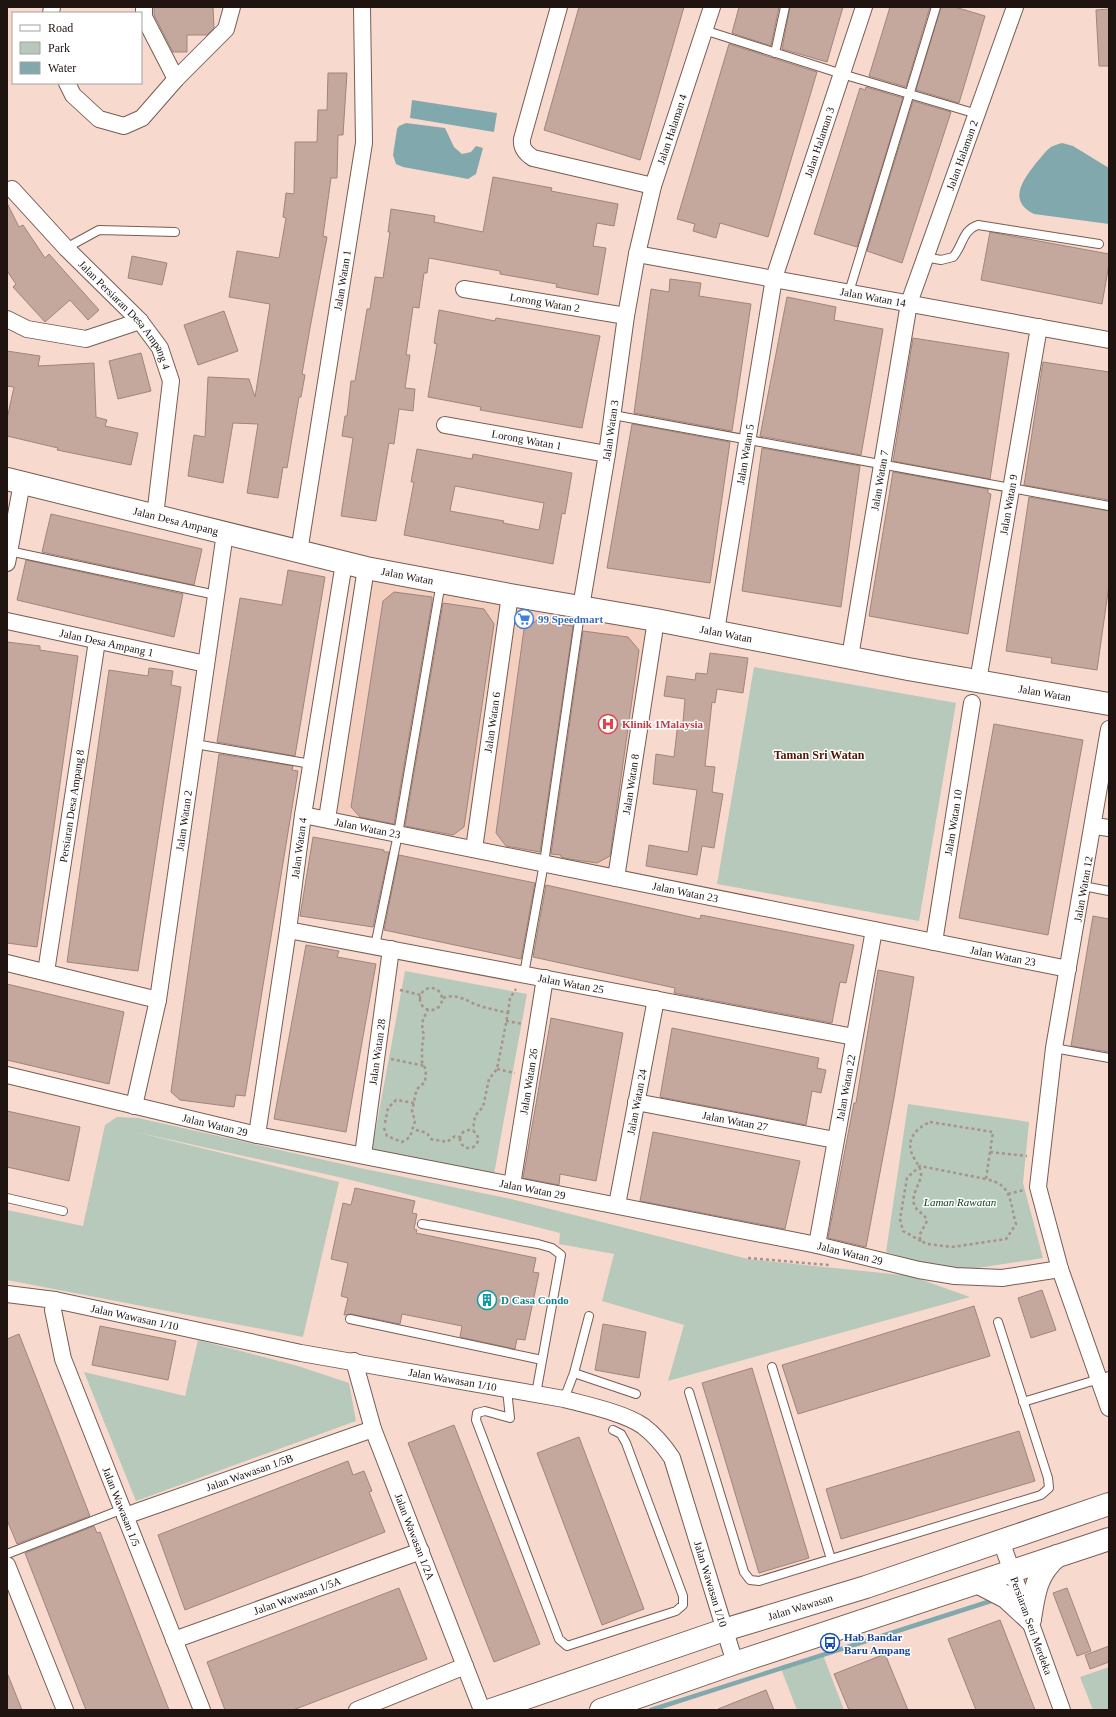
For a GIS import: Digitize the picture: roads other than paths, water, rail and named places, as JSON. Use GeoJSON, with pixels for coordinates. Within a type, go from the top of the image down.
{"type":"FeatureCollection","features":[{"type":"Feature","properties":{"kind":"main road","name":"Jalan Desa Ampang"},"geometry":{"type":"LineString","coordinates":[[15,481],[344,563]]}},
{"type":"Feature","properties":{"kind":"main road","name":"Jalan Watan"},"geometry":{"type":"LineString","coordinates":[[344,563],[510,595],[656,620],[978,681],[1109,704]]}},
{"type":"Feature","properties":{"kind":"main road","name":"Jalan Wawasan"},"geometry":{"type":"LineString","coordinates":[[491,1710],[724,1630],[866,1587],[1109,1504]]}},
{"type":"Feature","properties":{"kind":"main road"},"geometry":{"type":"LineString","coordinates":[[601,1710],[735,1663],[1109,1539]]}},
{"type":"Feature","properties":{"kind":"main road"},"geometry":{"type":"LineString","coordinates":[[1030,1619],[1038,1578],[1050,1562],[1058,1555]]}},
{"type":"Feature","properties":{"kind":"main road"},"geometry":{"type":"LineString","coordinates":[[979,1583],[1006,1597],[1030,1619]]}},
{"type":"Feature","properties":{"kind":"street"},"geometry":{"type":"LineString","coordinates":[[144,7],[144,18],[176,80]]}},
{"type":"Feature","properties":{"kind":"street"},"geometry":{"type":"LineString","coordinates":[[68,84],[73,95],[99,119],[124,126],[142,118],[176,80],[226,29],[232,7]]}},
{"type":"Feature","properties":{"kind":"street","name":"Jalan Watan 1"},"geometry":{"type":"LineString","coordinates":[[299,552],[364,143],[362,7]]}},
{"type":"Feature","properties":{"kind":"street"},"geometry":{"type":"LineString","coordinates":[[559,7],[521,144],[527,154],[533,158],[653,186]]}},
{"type":"Feature","properties":{"kind":"street","name":"Jalan Halaman 4"},"geometry":{"type":"LineString","coordinates":[[637,254],[653,186],[712,7]]}},
{"type":"Feature","properties":{"kind":"street","name":"Jalan Halaman 3"},"geometry":{"type":"LineString","coordinates":[[774,278],[864,7]]}},
{"type":"Feature","properties":{"kind":"street","name":"Jalan Halaman 2"},"geometry":{"type":"LineString","coordinates":[[909,303],[1015,7]]}},
{"type":"Feature","properties":{"kind":"street","name":"Jalan Persiaran Desa Ampang 4"},"geometry":{"type":"LineString","coordinates":[[12,189],[66,248],[140,321],[160,348],[171,381],[155,516]]}},
{"type":"Feature","properties":{"kind":"street","name":"Jalan Watan 14"},"geometry":{"type":"LineString","coordinates":[[637,254],[1109,340]]}},
{"type":"Feature","properties":{"kind":"street","name":"Jalan Watan 3"},"geometry":{"type":"LineString","coordinates":[[581,607],[607,454],[626,316],[637,254]]}},
{"type":"Feature","properties":{"kind":"street","name":"Jalan Watan 5"},"geometry":{"type":"LineString","coordinates":[[716,631],[774,278]]}},
{"type":"Feature","properties":{"kind":"street","name":"Lorong Watan 2"},"geometry":{"type":"LineString","coordinates":[[464,289],[626,316]]}},
{"type":"Feature","properties":{"kind":"street","name":"Jalan Watan 7"},"geometry":{"type":"LineString","coordinates":[[850,657],[909,303]]}},
{"type":"Feature","properties":{"kind":"street"},"geometry":{"type":"LineString","coordinates":[[7,319],[27,329],[86,339],[140,321]]}},
{"type":"Feature","properties":{"kind":"street","name":"Jalan Watan 9"},"geometry":{"type":"LineString","coordinates":[[978,681],[1039,327]]}},
{"type":"Feature","properties":{"kind":"street","name":"Lorong Watan 1"},"geometry":{"type":"LineString","coordinates":[[445,425],[607,454]]}},
{"type":"Feature","properties":{"kind":"street"},"geometry":{"type":"LineString","coordinates":[[8,557],[15,481]]}},
{"type":"Feature","properties":{"kind":"street","name":"Jalan Watan 2"},"geometry":{"type":"LineString","coordinates":[[134,1106],[158,1000],[225,533]]}},
{"type":"Feature","properties":{"kind":"street","name":"Jalan Watan 4"},"geometry":{"type":"LineString","coordinates":[[257,1135],[288,930],[303,815],[344,563]]}},
{"type":"Feature","properties":{"kind":"street"},"geometry":{"type":"LineString","coordinates":[[327,819],[366,568]]}},
{"type":"Feature","properties":{"kind":"street","name":"Jalan Watan 6"},"geometry":{"type":"LineString","coordinates":[[474,849],[510,595]]}},
{"type":"Feature","properties":{"kind":"street","name":"Jalan Watan 8"},"geometry":{"type":"LineString","coordinates":[[616,878],[656,620]]}},
{"type":"Feature","properties":{"kind":"street","name":"Jalan Desa Ampang 1"},"geometry":{"type":"LineString","coordinates":[[7,621],[206,664]]}},
{"type":"Feature","properties":{"kind":"street","name":"Persiaran Desa Ampang 8"},"geometry":{"type":"LineString","coordinates":[[46,972],[97,640]]}},
{"type":"Feature","properties":{"kind":"street","name":"Jalan Watan 10"},"geometry":{"type":"LineString","coordinates":[[934,942],[972,703]]}},
{"type":"Feature","properties":{"kind":"street","name":"Jalan Watan 12"},"geometry":{"type":"LineString","coordinates":[[1104,1377],[1060,1268],[1038,1187],[1054,1048],[1083,886],[1101,827],[1109,729]]}},
{"type":"Feature","properties":{"kind":"street","name":"Jalan Watan 23"},"geometry":{"type":"LineString","coordinates":[[303,815],[1068,969]]}},
{"type":"Feature","properties":{"kind":"street","name":"Jalan Watan 25"},"geometry":{"type":"LineString","coordinates":[[288,930],[854,1037]]}},
{"type":"Feature","properties":{"kind":"street","name":"Jalan Watan 22"},"geometry":{"type":"LineString","coordinates":[[817,1245],[874,930]]}},
{"type":"Feature","properties":{"kind":"street","name":"Jalan Watan 28"},"geometry":{"type":"LineString","coordinates":[[364,1155],[391,949]]}},
{"type":"Feature","properties":{"kind":"street"},"geometry":{"type":"LineString","coordinates":[[7,963],[158,1000]]}},
{"type":"Feature","properties":{"kind":"street","name":"Jalan Watan 26"},"geometry":{"type":"LineString","coordinates":[[512,1185],[545,978]]}},
{"type":"Feature","properties":{"kind":"street","name":"Jalan Watan 24"},"geometry":{"type":"LineString","coordinates":[[617,1205],[656,999]]}},
{"type":"Feature","properties":{"kind":"street","name":"Jalan Watan 29"},"geometry":{"type":"LineString","coordinates":[[7,1075],[257,1135],[817,1245],[919,1270],[955,1276],[1002,1278],[1060,1268]]}},
{"type":"Feature","properties":{"kind":"street","name":"Jalan Watan 27"},"geometry":{"type":"LineString","coordinates":[[636,1102],[835,1140]]}},
{"type":"Feature","properties":{"kind":"street","name":"Jalan Wawasan 1/10"},"geometry":{"type":"LineString","coordinates":[[7,1294],[55,1300],[301,1353],[354,1361],[507,1390],[564,1399],[604,1409],[642,1425],[660,1441],[672,1458],[735,1663]]}},
{"type":"Feature","properties":{"kind":"street","name":"Jalan Wawasan 1/5"},"geometry":{"type":"LineString","coordinates":[[55,1300],[53,1310],[63,1359],[202,1710]]}},
{"type":"Feature","properties":{"kind":"street","name":"Jalan Wawasan 1/2A"},"geometry":{"type":"LineString","coordinates":[[354,1361],[373,1429],[482,1710]]}},
{"type":"Feature","properties":{"kind":"street"},"geometry":{"type":"LineString","coordinates":[[1104,1377],[1109,1408]]}},
{"type":"Feature","properties":{"kind":"street","name":"Jalan Wawasan 1/5B"},"geometry":{"type":"LineString","coordinates":[[124,1512],[373,1429]]}},
{"type":"Feature","properties":{"kind":"street","name":"Persiaran Seri Merdeka"},"geometry":{"type":"LineString","coordinates":[[1001,1540],[1062,1710]]}},
{"type":"Feature","properties":{"kind":"street","name":"Jalan Wawasan 1/5A"},"geometry":{"type":"LineString","coordinates":[[174,1640],[421,1551]]}},
{"type":"Feature","properties":{"kind":"street"},"geometry":{"type":"LineString","coordinates":[[7,1565],[65,1710]]}},
{"type":"Feature","properties":{"kind":"street"},"geometry":{"type":"LineString","coordinates":[[357,1710],[465,1666]]}},
{"type":"Feature","properties":{"kind":"lane"},"geometry":{"type":"LineString","coordinates":[[775,53],[785,7]]}},
{"type":"Feature","properties":{"kind":"lane"},"geometry":{"type":"LineString","coordinates":[[849,292],[936,7]]}},
{"type":"Feature","properties":{"kind":"lane"},"geometry":{"type":"LineString","coordinates":[[704,30],[842,74],[976,114]]}},
{"type":"Feature","properties":{"kind":"lane"},"geometry":{"type":"LineString","coordinates":[[925,257],[942,260],[953,258],[966,234],[971,228],[978,225],[1099,244]]}},
{"type":"Feature","properties":{"kind":"lane"},"geometry":{"type":"LineString","coordinates":[[66,248],[99,230],[176,232]]}},
{"type":"Feature","properties":{"kind":"lane"},"geometry":{"type":"LineString","coordinates":[[613,414],[1109,506]]}},
{"type":"Feature","properties":{"kind":"lane"},"geometry":{"type":"LineString","coordinates":[[8,557],[216,595]]}},
{"type":"Feature","properties":{"kind":"lane"},"geometry":{"type":"LineString","coordinates":[[375,946],[398,834],[441,582]]}},
{"type":"Feature","properties":{"kind":"lane"},"geometry":{"type":"LineString","coordinates":[[524,974],[544,863],[581,607]]}},
{"type":"Feature","properties":{"kind":"lane"},"geometry":{"type":"LineString","coordinates":[[195,744],[311,764]]}},
{"type":"Feature","properties":{"kind":"lane"},"geometry":{"type":"LineString","coordinates":[[1083,886],[1109,891]]}},
{"type":"Feature","properties":{"kind":"lane"},"geometry":{"type":"LineString","coordinates":[[1054,1048],[1109,1058]]}},
{"type":"Feature","properties":{"kind":"lane"},"geometry":{"type":"LineString","coordinates":[[7,1198],[63,1211]]}},
{"type":"Feature","properties":{"kind":"lane"},"geometry":{"type":"LineString","coordinates":[[422,1224],[538,1244],[552,1248],[561,1255],[536,1394]]}},
{"type":"Feature","properties":{"kind":"lane"},"geometry":{"type":"LineString","coordinates":[[564,1399],[574,1373],[589,1316]]}},
{"type":"Feature","properties":{"kind":"lane"},"geometry":{"type":"LineString","coordinates":[[350,1319],[542,1360]]}},
{"type":"Feature","properties":{"kind":"lane"},"geometry":{"type":"LineString","coordinates":[[689,1392],[744,1572],[750,1580],[758,1581],[1041,1495],[1049,1488],[1048,1478],[998,1322]]}},
{"type":"Feature","properties":{"kind":"lane"},"geometry":{"type":"LineString","coordinates":[[772,1367],[831,1559]]}},
{"type":"Feature","properties":{"kind":"lane"},"geometry":{"type":"LineString","coordinates":[[574,1373],[636,1394]]}},
{"type":"Feature","properties":{"kind":"lane"},"geometry":{"type":"LineString","coordinates":[[1023,1402],[1104,1377]]}},
{"type":"Feature","properties":{"kind":"lane"},"geometry":{"type":"LineString","coordinates":[[507,1390],[510,1418],[485,1411],[477,1413],[476,1420],[559,1638],[567,1646],[676,1611],[683,1605],[683,1596],[626,1443],[621,1434],[613,1430]]}},
{"type":"Feature","properties":{"kind":"lane"},"geometry":{"type":"LineString","coordinates":[[7,1554],[124,1512]]}},
{"type":"Feature","properties":{"kind":"water"},"geometry":{"type":"Polygon","coordinates":[[[412,100],[497,113],[494,132],[410,118],[412,100]]]}},
{"type":"Feature","properties":{"kind":"water"},"geometry":{"type":"Polygon","coordinates":[[[406,123],[445,128],[454,147],[462,154],[471,152],[476,146],[483,148],[476,174],[468,179],[403,167],[396,164],[393,155],[397,129],[399,126],[406,123]]]}},
{"type":"Feature","properties":{"kind":"water"},"geometry":{"type":"Polygon","coordinates":[[[1062,143],[1073,146],[1109,168],[1109,224],[1034,214],[1026,209],[1021,203],[1019,197],[1020,190],[1026,176],[1047,150],[1052,146],[1062,143]]]}},
{"type":"Feature","properties":{"kind":"waterway"},"geometry":{"type":"LineString","coordinates":[[651,1710],[994,1600]]}},
{"type":"Feature","properties":{"kind":"place","name":"99 Speedmart"},"geometry":{"type":"Point","coordinates":[524,619]}},
{"type":"Feature","properties":{"kind":"place","name":"Klinik 1Malaysia"},"geometry":{"type":"Point","coordinates":[608,724]}},
{"type":"Feature","properties":{"kind":"place","name":"D Casa Condo"},"geometry":{"type":"Point","coordinates":[487,1300]}},
{"type":"Feature","properties":{"kind":"place","name":"Hab Bandar Baru Ampang"},"geometry":{"type":"Point","coordinates":[830,1643]}},
{"type":"Feature","properties":{"kind":"district","name":"Taman Sri Watan"},"geometry":{"type":"Point","coordinates":[819,755]}},
{"type":"Feature","properties":{"kind":"park label","name":"Laman Rawatan"},"geometry":{"type":"Point","coordinates":[960,1202]}}]}
